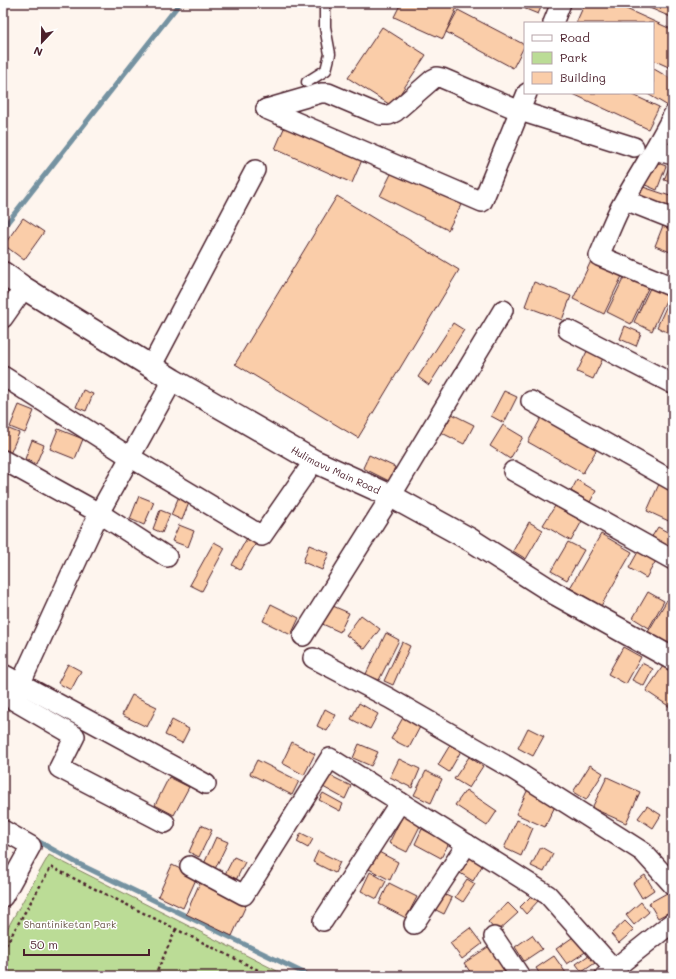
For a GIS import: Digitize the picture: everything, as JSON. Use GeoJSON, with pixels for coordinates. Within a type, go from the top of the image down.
{"type":"FeatureCollection","features":[{"type":"Feature","properties":{"kind":"street"},"geometry":{"type":"LineString","coordinates":[[553,22],[561,3]]}},
{"type":"Feature","properties":{"kind":"street"},"geometry":{"type":"LineString","coordinates":[[527,94],[520,111],[482,202],[266,109],[321,93],[328,94],[373,112],[389,115],[395,112],[437,77],[520,111],[634,147]]}},
{"type":"Feature","properties":{"kind":"street"},"geometry":{"type":"LineString","coordinates":[[673,115],[625,200],[599,256],[673,287]]}},
{"type":"Feature","properties":{"kind":"street"},"geometry":{"type":"LineString","coordinates":[[152,367],[255,170]]}},
{"type":"Feature","properties":{"kind":"street"},"geometry":{"type":"LineString","coordinates":[[625,200],[673,219]]}},
{"type":"Feature","properties":{"kind":"street","name":"Hulimavu Main Road"},"geometry":{"type":"LineString","coordinates":[[3,273],[24,288],[173,380],[314,461],[391,496],[471,540],[556,594],[673,659]]}},
{"type":"Feature","properties":{"kind":"street"},"geometry":{"type":"LineString","coordinates":[[3,318],[24,288]]}},
{"type":"Feature","properties":{"kind":"street"},"geometry":{"type":"LineString","coordinates":[[303,636],[391,496],[503,310]]}},
{"type":"Feature","properties":{"kind":"street"},"geometry":{"type":"LineString","coordinates":[[568,330],[673,384]]}},
{"type":"Feature","properties":{"kind":"street"},"geometry":{"type":"LineString","coordinates":[[3,376],[130,457],[262,536],[314,461]]}},
{"type":"Feature","properties":{"kind":"street"},"geometry":{"type":"LineString","coordinates":[[12,693],[99,513],[173,380]]}},
{"type":"Feature","properties":{"kind":"street"},"geometry":{"type":"LineString","coordinates":[[531,401],[673,481]]}},
{"type":"Feature","properties":{"kind":"street"},"geometry":{"type":"LineString","coordinates":[[3,460],[99,513],[167,557]]}},
{"type":"Feature","properties":{"kind":"street"},"geometry":{"type":"LineString","coordinates":[[513,471],[673,560]]}},
{"type":"Feature","properties":{"kind":"street"},"geometry":{"type":"LineString","coordinates":[[313,658],[389,698],[514,770],[644,852],[673,885]]}},
{"type":"Feature","properties":{"kind":"street"},"geometry":{"type":"LineString","coordinates":[[3,674],[12,693],[75,736],[59,768],[166,823]]}},
{"type":"Feature","properties":{"kind":"street"},"geometry":{"type":"LineString","coordinates":[[12,693],[206,784]]}},
{"type":"Feature","properties":{"kind":"street"},"geometry":{"type":"LineString","coordinates":[[190,866],[244,896],[330,758],[548,895],[609,972],[673,922]]}},
{"type":"Feature","properties":{"kind":"street"},"geometry":{"type":"LineString","coordinates":[[323,921],[400,802]]}},
{"type":"Feature","properties":{"kind":"street"},"geometry":{"type":"LineString","coordinates":[[3,830],[32,846],[3,897]]}},
{"type":"Feature","properties":{"kind":"street"},"geometry":{"type":"LineString","coordinates":[[414,924],[467,844]]}},
{"type":"Feature","properties":{"kind":"street"},"geometry":{"type":"LineString","coordinates":[[494,938],[520,976]]}},
{"type":"Feature","properties":{"kind":"lane"},"geometry":{"type":"LineString","coordinates":[[307,82],[326,70],[330,54],[325,27],[325,3]]}},
{"type":"Feature","properties":{"kind":"path"},"geometry":{"type":"LineString","coordinates":[[3,950],[51,867],[270,976]]}},
{"type":"Feature","properties":{"kind":"path"},"geometry":{"type":"LineString","coordinates":[[155,976],[176,929]]}},
{"type":"Feature","properties":{"kind":"green space","name":"Shantiniketan Park"},"geometry":{"type":"Polygon","coordinates":[[[49,855],[287,976],[3,976],[3,936],[49,855]]]}},
{"type":"Feature","properties":{"kind":"building"},"geometry":{"type":"Polygon","coordinates":[[[401,3],[453,3],[458,5],[443,39],[394,17],[401,3]]]}},
{"type":"Feature","properties":{"kind":"building"},"geometry":{"type":"Polygon","coordinates":[[[511,3],[543,3],[538,14],[511,3]]]}},
{"type":"Feature","properties":{"kind":"building"},"geometry":{"type":"Polygon","coordinates":[[[585,3],[613,3],[673,30],[673,69],[654,60],[654,22],[576,22],[585,3]]]}},
{"type":"Feature","properties":{"kind":"building"},"geometry":{"type":"Polygon","coordinates":[[[638,3],[673,3],[673,18],[638,3]]]}},
{"type":"Feature","properties":{"kind":"building"},"geometry":{"type":"Polygon","coordinates":[[[458,10],[524,44],[524,47],[513,68],[446,32],[458,10]]]}},
{"type":"Feature","properties":{"kind":"building"},"geometry":{"type":"Polygon","coordinates":[[[382,27],[426,55],[392,106],[348,78],[382,27]]]}},
{"type":"Feature","properties":{"kind":"building"},"geometry":{"type":"Polygon","coordinates":[[[654,69],[673,80],[673,96],[668,106],[648,94],[654,94],[654,69]]]}},
{"type":"Feature","properties":{"kind":"building"},"geometry":{"type":"Polygon","coordinates":[[[573,94],[631,94],[659,107],[648,129],[573,94]]]}},
{"type":"Feature","properties":{"kind":"building"},"geometry":{"type":"Polygon","coordinates":[[[288,119],[365,153],[352,183],[275,149],[288,119]]]}},
{"type":"Feature","properties":{"kind":"building"},"geometry":{"type":"Polygon","coordinates":[[[673,157],[673,183],[664,180],[673,157]]]}},
{"type":"Feature","properties":{"kind":"building"},"geometry":{"type":"Polygon","coordinates":[[[652,161],[666,166],[657,190],[643,184],[652,161]]]}},
{"type":"Feature","properties":{"kind":"building"},"geometry":{"type":"Polygon","coordinates":[[[394,168],[462,203],[448,230],[380,196],[394,168]]]}},
{"type":"Feature","properties":{"kind":"building"},"geometry":{"type":"Polygon","coordinates":[[[643,187],[673,197],[673,213],[638,201],[643,187]]]}},
{"type":"Feature","properties":{"kind":"building"},"geometry":{"type":"Polygon","coordinates":[[[337,196],[459,270],[358,438],[235,364],[337,196]]]}},
{"type":"Feature","properties":{"kind":"building"},"geometry":{"type":"Polygon","coordinates":[[[23,218],[44,232],[24,260],[4,245],[23,218]]]}},
{"type":"Feature","properties":{"kind":"building"},"geometry":{"type":"Polygon","coordinates":[[[664,223],[673,226],[673,253],[655,246],[664,223]]]}},
{"type":"Feature","properties":{"kind":"building"},"geometry":{"type":"Polygon","coordinates":[[[591,261],[622,276],[604,314],[573,299],[591,261]]]}},
{"type":"Feature","properties":{"kind":"building"},"geometry":{"type":"Polygon","coordinates":[[[626,273],[650,284],[631,324],[607,312],[626,273]]]}},
{"type":"Feature","properties":{"kind":"building"},"geometry":{"type":"Polygon","coordinates":[[[534,282],[571,296],[562,320],[525,306],[534,282]]]}},
{"type":"Feature","properties":{"kind":"building"},"geometry":{"type":"Polygon","coordinates":[[[650,288],[668,296],[652,331],[634,322],[650,288]]]}},
{"type":"Feature","properties":{"kind":"building"},"geometry":{"type":"Polygon","coordinates":[[[673,294],[673,335],[657,327],[673,294]]]}},
{"type":"Feature","properties":{"kind":"building"},"geometry":{"type":"Polygon","coordinates":[[[453,323],[464,330],[429,385],[418,377],[453,323]]]}},
{"type":"Feature","properties":{"kind":"building"},"geometry":{"type":"Polygon","coordinates":[[[625,326],[641,333],[636,346],[620,339],[625,326]]]}},
{"type":"Feature","properties":{"kind":"building"},"geometry":{"type":"Polygon","coordinates":[[[589,347],[605,354],[593,379],[577,372],[589,347]]]}},
{"type":"Feature","properties":{"kind":"building"},"geometry":{"type":"Polygon","coordinates":[[[83,390],[93,394],[86,411],[76,407],[83,390]]]}},
{"type":"Feature","properties":{"kind":"building"},"geometry":{"type":"Polygon","coordinates":[[[504,391],[517,397],[504,423],[491,416],[504,391]]]}},
{"type":"Feature","properties":{"kind":"building"},"geometry":{"type":"Polygon","coordinates":[[[19,405],[34,411],[25,433],[10,427],[19,405]]]}},
{"type":"Feature","properties":{"kind":"building"},"geometry":{"type":"Polygon","coordinates":[[[452,414],[474,425],[464,444],[442,433],[452,414]]]}},
{"type":"Feature","properties":{"kind":"building"},"geometry":{"type":"Polygon","coordinates":[[[541,418],[597,449],[583,473],[528,442],[541,418]]]}},
{"type":"Feature","properties":{"kind":"building"},"geometry":{"type":"Polygon","coordinates":[[[503,425],[523,437],[510,459],[490,446],[503,425]]]}},
{"type":"Feature","properties":{"kind":"building"},"geometry":{"type":"Polygon","coordinates":[[[4,427],[19,433],[10,454],[3,451],[4,427]]]}},
{"type":"Feature","properties":{"kind":"building"},"geometry":{"type":"Polygon","coordinates":[[[58,429],[83,439],[75,459],[50,449],[58,429]]]}},
{"type":"Feature","properties":{"kind":"building"},"geometry":{"type":"Polygon","coordinates":[[[32,440],[44,445],[36,464],[25,459],[32,440]]]}},
{"type":"Feature","properties":{"kind":"building"},"geometry":{"type":"Polygon","coordinates":[[[369,455],[395,467],[389,481],[363,468],[369,455]]]}},
{"type":"Feature","properties":{"kind":"building"},"geometry":{"type":"Polygon","coordinates":[[[577,480],[596,491],[590,502],[571,491],[577,480]]]}},
{"type":"Feature","properties":{"kind":"building"},"geometry":{"type":"Polygon","coordinates":[[[659,484],[673,491],[673,523],[647,511],[659,484]]]}},
{"type":"Feature","properties":{"kind":"building"},"geometry":{"type":"Polygon","coordinates":[[[180,494],[191,498],[182,520],[171,515],[180,494]]]}},
{"type":"Feature","properties":{"kind":"building"},"geometry":{"type":"Polygon","coordinates":[[[139,496],[154,502],[144,525],[130,519],[139,496]]]}},
{"type":"Feature","properties":{"kind":"building"},"geometry":{"type":"Polygon","coordinates":[[[555,506],[582,521],[571,541],[543,525],[555,506]]]}},
{"type":"Feature","properties":{"kind":"building"},"geometry":{"type":"Polygon","coordinates":[[[160,510],[170,514],[162,533],[153,529],[160,510]]]}},
{"type":"Feature","properties":{"kind":"building"},"geometry":{"type":"Polygon","coordinates":[[[529,522],[543,530],[526,559],[513,551],[529,522]]]}},
{"type":"Feature","properties":{"kind":"building"},"geometry":{"type":"Polygon","coordinates":[[[179,525],[194,531],[188,547],[172,541],[179,525]]]}},
{"type":"Feature","properties":{"kind":"building"},"geometry":{"type":"Polygon","coordinates":[[[658,527],[673,535],[672,549],[651,538],[658,527]]]}},
{"type":"Feature","properties":{"kind":"building"},"geometry":{"type":"Polygon","coordinates":[[[601,534],[632,552],[601,606],[570,588],[601,534]]]}},
{"type":"Feature","properties":{"kind":"building"},"geometry":{"type":"Polygon","coordinates":[[[247,538],[256,543],[240,570],[232,565],[247,538]]]}},
{"type":"Feature","properties":{"kind":"building"},"geometry":{"type":"Polygon","coordinates":[[[214,542],[225,548],[202,591],[190,585],[214,542]]]}},
{"type":"Feature","properties":{"kind":"building"},"geometry":{"type":"Polygon","coordinates":[[[568,542],[584,550],[567,580],[551,571],[568,542]]]}},
{"type":"Feature","properties":{"kind":"building"},"geometry":{"type":"Polygon","coordinates":[[[309,545],[329,553],[322,570],[303,562],[309,545]]]}},
{"type":"Feature","properties":{"kind":"building"},"geometry":{"type":"Polygon","coordinates":[[[639,550],[657,559],[646,578],[629,568],[639,550]]]}},
{"type":"Feature","properties":{"kind":"building"},"geometry":{"type":"Polygon","coordinates":[[[648,592],[664,601],[649,628],[633,618],[648,592]]]}},
{"type":"Feature","properties":{"kind":"building"},"geometry":{"type":"Polygon","coordinates":[[[667,600],[673,603],[673,646],[648,632],[667,600]]]}},
{"type":"Feature","properties":{"kind":"building"},"geometry":{"type":"Polygon","coordinates":[[[326,603],[349,613],[340,632],[318,622],[326,603]]]}},
{"type":"Feature","properties":{"kind":"building"},"geometry":{"type":"Polygon","coordinates":[[[271,604],[299,618],[291,635],[263,621],[271,604]]]}},
{"type":"Feature","properties":{"kind":"building"},"geometry":{"type":"Polygon","coordinates":[[[361,615],[380,629],[365,649],[346,635],[361,615]]]}},
{"type":"Feature","properties":{"kind":"building"},"geometry":{"type":"Polygon","coordinates":[[[386,633],[399,640],[379,680],[366,674],[386,633]]]}},
{"type":"Feature","properties":{"kind":"building"},"geometry":{"type":"Polygon","coordinates":[[[402,642],[410,646],[393,685],[384,681],[402,642]]]}},
{"type":"Feature","properties":{"kind":"building"},"geometry":{"type":"Polygon","coordinates":[[[623,647],[641,657],[626,684],[608,674],[623,647]]]}},
{"type":"Feature","properties":{"kind":"building"},"geometry":{"type":"Polygon","coordinates":[[[642,663],[653,669],[644,686],[632,680],[642,663]]]}},
{"type":"Feature","properties":{"kind":"building"},"geometry":{"type":"Polygon","coordinates":[[[68,664],[81,671],[71,690],[58,683],[68,664]]]}},
{"type":"Feature","properties":{"kind":"building"},"geometry":{"type":"Polygon","coordinates":[[[663,666],[673,672],[673,709],[646,691],[663,666]]]}},
{"type":"Feature","properties":{"kind":"building"},"geometry":{"type":"Polygon","coordinates":[[[132,695],[157,707],[147,727],[122,715],[132,695]]]}},
{"type":"Feature","properties":{"kind":"building"},"geometry":{"type":"Polygon","coordinates":[[[359,703],[378,714],[370,729],[351,719],[359,703]]]}},
{"type":"Feature","properties":{"kind":"building"},"geometry":{"type":"Polygon","coordinates":[[[325,709],[336,715],[327,731],[317,726],[325,709]]]}},
{"type":"Feature","properties":{"kind":"building"},"geometry":{"type":"Polygon","coordinates":[[[405,714],[422,723],[409,748],[391,739],[405,714]]]}},
{"type":"Feature","properties":{"kind":"building"},"geometry":{"type":"Polygon","coordinates":[[[172,720],[189,729],[182,743],[165,735],[172,720]]]}},
{"type":"Feature","properties":{"kind":"building"},"geometry":{"type":"Polygon","coordinates":[[[528,728],[544,736],[533,756],[518,748],[528,728]]]}},
{"type":"Feature","properties":{"kind":"building"},"geometry":{"type":"Polygon","coordinates":[[[292,742],[315,754],[304,775],[282,763],[292,742]]]}},
{"type":"Feature","properties":{"kind":"building"},"geometry":{"type":"Polygon","coordinates":[[[359,744],[378,752],[371,766],[353,758],[359,744]]]}},
{"type":"Feature","properties":{"kind":"building"},"geometry":{"type":"Polygon","coordinates":[[[450,745],[461,751],[449,772],[438,765],[450,745]]]}},
{"type":"Feature","properties":{"kind":"building"},"geometry":{"type":"Polygon","coordinates":[[[469,757],[483,766],[469,788],[454,779],[469,757]]]}},
{"type":"Feature","properties":{"kind":"building"},"geometry":{"type":"Polygon","coordinates":[[[399,759],[420,769],[412,788],[390,777],[399,759]]]}},
{"type":"Feature","properties":{"kind":"building"},"geometry":{"type":"Polygon","coordinates":[[[257,760],[299,781],[292,795],[250,774],[257,760]]]}},
{"type":"Feature","properties":{"kind":"building"},"geometry":{"type":"Polygon","coordinates":[[[590,765],[603,773],[586,800],[573,792],[590,765]]]}},
{"type":"Feature","properties":{"kind":"building"},"geometry":{"type":"Polygon","coordinates":[[[426,771],[442,779],[431,803],[414,795],[426,771]]]}},
{"type":"Feature","properties":{"kind":"building"},"geometry":{"type":"Polygon","coordinates":[[[329,775],[351,786],[345,799],[323,787],[329,775]]]}},
{"type":"Feature","properties":{"kind":"building"},"geometry":{"type":"Polygon","coordinates":[[[169,777],[189,787],[174,815],[155,805],[169,777]]]}},
{"type":"Feature","properties":{"kind":"building"},"geometry":{"type":"Polygon","coordinates":[[[607,777],[640,792],[626,823],[592,808],[607,777]]]}},
{"type":"Feature","properties":{"kind":"building"},"geometry":{"type":"Polygon","coordinates":[[[529,787],[558,800],[545,827],[516,814],[529,787]]]}},
{"type":"Feature","properties":{"kind":"building"},"geometry":{"type":"Polygon","coordinates":[[[466,790],[497,811],[487,826],[455,805],[466,790]]]}},
{"type":"Feature","properties":{"kind":"building"},"geometry":{"type":"Polygon","coordinates":[[[323,793],[343,804],[340,811],[319,800],[323,793]]]}},
{"type":"Feature","properties":{"kind":"building"},"geometry":{"type":"Polygon","coordinates":[[[647,806],[661,815],[653,828],[638,818],[647,806]]]}},
{"type":"Feature","properties":{"kind":"building"},"geometry":{"type":"Polygon","coordinates":[[[403,815],[421,824],[407,852],[389,843],[403,815]]]}},
{"type":"Feature","properties":{"kind":"building"},"geometry":{"type":"Polygon","coordinates":[[[517,820],[533,828],[521,856],[504,848],[517,820]]]}},
{"type":"Feature","properties":{"kind":"building"},"geometry":{"type":"Polygon","coordinates":[[[201,825],[212,830],[199,857],[189,852],[201,825]]]}},
{"type":"Feature","properties":{"kind":"building"},"geometry":{"type":"Polygon","coordinates":[[[422,829],[449,843],[441,858],[415,844],[422,829]]]}},
{"type":"Feature","properties":{"kind":"building"},"geometry":{"type":"Polygon","coordinates":[[[301,833],[313,839],[308,848],[297,842],[301,833]]]}},
{"type":"Feature","properties":{"kind":"building"},"geometry":{"type":"Polygon","coordinates":[[[216,837],[228,842],[214,871],[203,866],[216,837]]]}},
{"type":"Feature","properties":{"kind":"building"},"geometry":{"type":"Polygon","coordinates":[[[541,847],[553,854],[544,872],[531,866],[541,847]]]}},
{"type":"Feature","properties":{"kind":"building"},"geometry":{"type":"Polygon","coordinates":[[[373,849],[398,862],[390,880],[365,867],[373,849]]]}},
{"type":"Feature","properties":{"kind":"building"},"geometry":{"type":"Polygon","coordinates":[[[318,851],[340,862],[335,873],[313,862],[318,851]]]}},
{"type":"Feature","properties":{"kind":"building"},"geometry":{"type":"Polygon","coordinates":[[[472,853],[485,861],[473,881],[460,873],[472,853]]]}},
{"type":"Feature","properties":{"kind":"building"},"geometry":{"type":"Polygon","coordinates":[[[234,857],[245,862],[235,882],[224,876],[234,857]]]}},
{"type":"Feature","properties":{"kind":"building"},"geometry":{"type":"Polygon","coordinates":[[[172,865],[197,877],[183,908],[158,896],[172,865]]]}},
{"type":"Feature","properties":{"kind":"building"},"geometry":{"type":"Polygon","coordinates":[[[370,872],[386,881],[377,899],[361,891],[370,872]]]}},
{"type":"Feature","properties":{"kind":"building"},"geometry":{"type":"Polygon","coordinates":[[[645,875],[654,890],[642,898],[633,883],[645,875]]]}},
{"type":"Feature","properties":{"kind":"building"},"geometry":{"type":"Polygon","coordinates":[[[467,879],[475,884],[463,902],[455,897],[467,879]]]}},
{"type":"Feature","properties":{"kind":"building"},"geometry":{"type":"Polygon","coordinates":[[[201,880],[248,901],[232,936],[186,914],[201,880]]]}},
{"type":"Feature","properties":{"kind":"building"},"geometry":{"type":"Polygon","coordinates":[[[389,883],[417,897],[406,918],[379,904],[389,883]]]}},
{"type":"Feature","properties":{"kind":"building"},"geometry":{"type":"Polygon","coordinates":[[[437,891],[452,898],[444,914],[430,907],[437,891]]]}},
{"type":"Feature","properties":{"kind":"building"},"geometry":{"type":"Polygon","coordinates":[[[534,893],[540,899],[526,914],[520,907],[534,893]]]}},
{"type":"Feature","properties":{"kind":"building"},"geometry":{"type":"Polygon","coordinates":[[[667,893],[673,903],[673,910],[658,918],[649,903],[667,893]]]}},
{"type":"Feature","properties":{"kind":"building"},"geometry":{"type":"Polygon","coordinates":[[[641,902],[649,912],[634,925],[626,915],[641,902]]]}},
{"type":"Feature","properties":{"kind":"building"},"geometry":{"type":"Polygon","coordinates":[[[508,903],[518,913],[497,932],[488,922],[508,903]]]}},
{"type":"Feature","properties":{"kind":"building"},"geometry":{"type":"Polygon","coordinates":[[[625,921],[634,930],[619,943],[611,934],[625,921]]]}},
{"type":"Feature","properties":{"kind":"building"},"geometry":{"type":"Polygon","coordinates":[[[470,928],[482,944],[462,959],[450,943],[470,928]]]}},
{"type":"Feature","properties":{"kind":"building"},"geometry":{"type":"Polygon","coordinates":[[[532,935],[542,949],[524,961],[515,947],[532,935]]]}},
{"type":"Feature","properties":{"kind":"building"},"geometry":{"type":"Polygon","coordinates":[[[576,935],[587,951],[567,964],[556,949],[576,935]]]}},
{"type":"Feature","properties":{"kind":"building"},"geometry":{"type":"Polygon","coordinates":[[[491,945],[512,976],[473,976],[464,963],[491,945]]]}},
{"type":"Feature","properties":{"kind":"building"},"geometry":{"type":"Polygon","coordinates":[[[592,953],[598,961],[582,972],[576,964],[592,953]]]}},
{"type":"Feature","properties":{"kind":"building"},"geometry":{"type":"Polygon","coordinates":[[[554,956],[566,973],[562,976],[541,976],[536,968],[554,956]]]}},
{"type":"Feature","properties":{"kind":"waterway"},"geometry":{"type":"LineString","coordinates":[[3,228],[180,3]]}},
{"type":"Feature","properties":{"kind":"waterway"},"geometry":{"type":"LineString","coordinates":[[34,839],[77,863],[310,976]]}}]}
